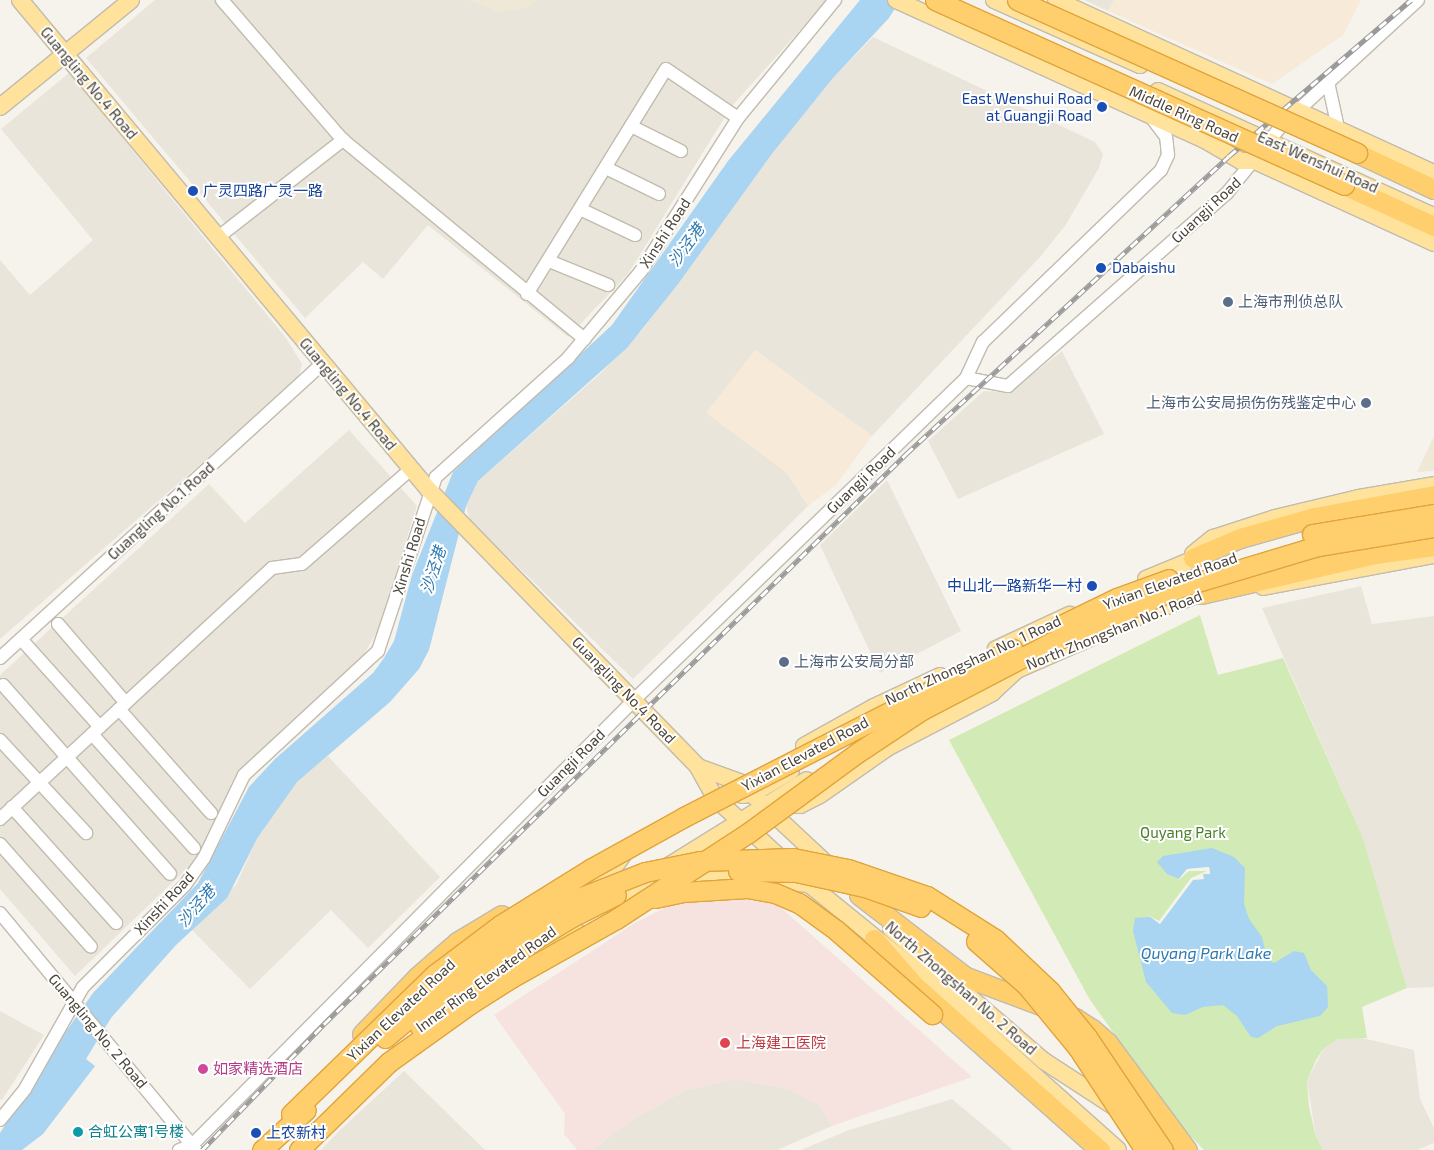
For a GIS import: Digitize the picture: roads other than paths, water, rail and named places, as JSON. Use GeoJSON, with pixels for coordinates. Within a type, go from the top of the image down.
{"type":"FeatureCollection","features":[{"type":"Feature","properties":{"kind":"highway"},"geometry":{"type":"LineString","coordinates":[[1017,0],[1434,188]]}},
{"type":"Feature","properties":{"kind":"highway","name":"Middle Ring Road"},"geometry":{"type":"LineString","coordinates":[[929,4],[1434,226]]}},
{"type":"Feature","properties":{"kind":"highway"},"geometry":{"type":"LineString","coordinates":[[1188,560],[1268,529],[1371,505],[1434,495]]}},
{"type":"Feature","properties":{"kind":"highway","name":"Yixian Elevated Road"},"geometry":{"type":"LineString","coordinates":[[261,1150],[291,1114],[435,974],[500,926],[592,868],[675,822],[908,701],[1117,598],[1226,559],[1311,535],[1434,514]]}},
{"type":"Feature","properties":{"kind":"highway","name":"Yixian Elevated Road"},"geometry":{"type":"LineString","coordinates":[[299,1150],[389,1062],[470,1004],[510,978],[616,919],[748,833],[857,753],[922,710],[1052,642],[1181,587],[1318,546],[1434,527]]}},
{"type":"Feature","properties":{"kind":"highway"},"geometry":{"type":"LineString","coordinates":[[1201,594],[1389,552],[1434,546]]}},
{"type":"Feature","properties":{"kind":"highway"},"geometry":{"type":"LineString","coordinates":[[255,1150],[384,1010],[457,942],[634,838]]}},
{"type":"Feature","properties":{"kind":"highway","name":"Inner Ring Elevated Road"},"geometry":{"type":"LineString","coordinates":[[261,1150],[375,1046],[464,972],[528,927],[581,896],[645,872],[700,862],[754,858],[793,858],[848,868],[927,896],[987,933],[1050,990],[1087,1037],[1163,1150]]}},
{"type":"Feature","properties":{"kind":"highway","name":"Inner Ring Elevated Road"},"geometry":{"type":"LineString","coordinates":[[287,1150],[400,1044],[527,949],[613,896],[661,881],[748,870],[796,872],[864,887],[921,908],[956,927],[994,955],[1027,986],[1078,1048],[1145,1150]]}},
{"type":"Feature","properties":{"kind":"highway"},"geometry":{"type":"LineString","coordinates":[[527,949],[585,921],[628,905],[683,892],[747,888],[775,893],[799,903],[836,930],[1086,1150]]}},
{"type":"Feature","properties":{"kind":"highway"},"geometry":{"type":"LineString","coordinates":[[859,895],[966,977],[1075,1018],[1092,1029],[1107,1042],[1187,1150]]}},
{"type":"Feature","properties":{"kind":"highway"},"geometry":{"type":"LineString","coordinates":[[874,939],[914,985],[1100,1150]]}},
{"type":"Feature","properties":{"kind":"main road","name":"Guangling No.4 Road"},"geometry":{"type":"LineString","coordinates":[[20,0],[432,494],[698,767]]}},
{"type":"Feature","properties":{"kind":"main road"},"geometry":{"type":"LineString","coordinates":[[0,108],[131,0]]}},
{"type":"Feature","properties":{"kind":"main road","name":"East Wenshui Road"},"geometry":{"type":"LineString","coordinates":[[956,0],[1037,28],[1281,126],[1434,198]]}},
{"type":"Feature","properties":{"kind":"main road","name":"East Wenshui Road"},"geometry":{"type":"LineString","coordinates":[[994,0],[1037,28],[1269,141],[1434,216]]}},
{"type":"Feature","properties":{"kind":"main road"},"geometry":{"type":"LineString","coordinates":[[990,43],[1037,28],[1027,0]]}},
{"type":"Feature","properties":{"kind":"main road"},"geometry":{"type":"LineString","coordinates":[[1056,0],[1298,109],[1434,173]]}},
{"type":"Feature","properties":{"kind":"main road","name":"East Wenshui Road"},"geometry":{"type":"LineString","coordinates":[[901,2],[929,4],[990,43],[1203,139],[1241,161],[1255,161],[1434,243]]}},
{"type":"Feature","properties":{"kind":"main road"},"geometry":{"type":"LineString","coordinates":[[1188,560],[1213,538],[1275,518],[1359,498],[1434,485]]}},
{"type":"Feature","properties":{"kind":"main road","name":"North Zhongshan No. 1 Road"},"geometry":{"type":"LineString","coordinates":[[634,838],[715,798],[743,780],[874,707],[1188,560],[1332,522],[1434,505]]}},
{"type":"Feature","properties":{"kind":"main road","name":"North Zhongshan No.1 Road"},"geometry":{"type":"LineString","coordinates":[[766,806],[800,805],[820,795],[887,748],[992,693],[1017,670],[1140,616],[1201,594],[1252,572],[1303,557],[1434,534]]}},
{"type":"Feature","properties":{"kind":"main road"},"geometry":{"type":"LineString","coordinates":[[1201,594],[1287,584],[1434,555]]}},
{"type":"Feature","properties":{"kind":"main road"},"geometry":{"type":"LineString","coordinates":[[715,798],[752,794],[834,746],[923,684]]}},
{"type":"Feature","properties":{"kind":"main road"},"geometry":{"type":"LineString","coordinates":[[698,767],[743,780],[789,772]]}},
{"type":"Feature","properties":{"kind":"main road","name":"North Zhongshan No. 2 Road"},"geometry":{"type":"LineString","coordinates":[[698,767],[715,798],[740,822],[874,939],[932,984],[1118,1150]]}},
{"type":"Feature","properties":{"kind":"main road","name":"North Zhongshan No. 2 Road"},"geometry":{"type":"LineString","coordinates":[[743,780],[752,794],[859,895],[913,950],[1007,1030],[1070,1080],[1145,1125],[1172,1150]]}},
{"type":"Feature","properties":{"kind":"main road"},"geometry":{"type":"LineString","coordinates":[[310,1150],[419,1041],[527,949],[766,806]]}},
{"type":"Feature","properties":{"kind":"main road"},"geometry":{"type":"LineString","coordinates":[[527,949],[566,938],[648,892],[675,884],[735,877],[809,884]]}},
{"type":"Feature","properties":{"kind":"street"},"geometry":{"type":"LineString","coordinates":[[222,0],[343,140],[527,294],[584,339]]}},
{"type":"Feature","properties":{"kind":"street","name":"Xinshi Road"},"geometry":{"type":"LineString","coordinates":[[0,1120],[25,1089],[77,1006],[89,981],[185,885],[204,858],[244,775],[378,651],[386,634],[432,494],[448,464],[568,358],[641,271],[738,118],[836,0]]}},
{"type":"Feature","properties":{"kind":"street"},"geometry":{"type":"LineString","coordinates":[[1255,161],[1281,126],[1298,109],[1418,0]]}},
{"type":"Feature","properties":{"kind":"street"},"geometry":{"type":"LineString","coordinates":[[527,294],[666,69],[738,118]]}},
{"type":"Feature","properties":{"kind":"street"},"geometry":{"type":"LineString","coordinates":[[1328,82],[1338,128]]}},
{"type":"Feature","properties":{"kind":"street","name":"Guangji Road"},"geometry":{"type":"LineString","coordinates":[[180,1150],[194,1148],[634,700],[966,378],[984,342],[1162,170],[1168,155],[1166,137],[1150,116]]}},
{"type":"Feature","properties":{"kind":"street"},"geometry":{"type":"LineString","coordinates":[[631,126],[681,151]]}},
{"type":"Feature","properties":{"kind":"street"},"geometry":{"type":"LineString","coordinates":[[217,238],[343,140]]}},
{"type":"Feature","properties":{"kind":"street","name":"Guangji Road"},"geometry":{"type":"LineString","coordinates":[[966,378],[983,379],[999,387],[1008,386],[1227,193],[1255,161]]}},
{"type":"Feature","properties":{"kind":"street"},"geometry":{"type":"LineString","coordinates":[[606,168],[659,194]]}},
{"type":"Feature","properties":{"kind":"street"},"geometry":{"type":"LineString","coordinates":[[580,209],[635,235]]}},
{"type":"Feature","properties":{"kind":"street"},"geometry":{"type":"LineString","coordinates":[[549,261],[608,285]]}},
{"type":"Feature","properties":{"kind":"street","name":"Guangling No.1 Road"},"geometry":{"type":"LineString","coordinates":[[0,658],[322,364]]}},
{"type":"Feature","properties":{"kind":"street"},"geometry":{"type":"LineString","coordinates":[[0,819],[272,568],[302,564],[411,468]]}},
{"type":"Feature","properties":{"kind":"street"},"geometry":{"type":"LineString","coordinates":[[58,624],[122,706],[211,813]]}},
{"type":"Feature","properties":{"kind":"street"},"geometry":{"type":"LineString","coordinates":[[21,639],[194,848]]}},
{"type":"Feature","properties":{"kind":"street"},"geometry":{"type":"LineString","coordinates":[[3,685],[65,758],[170,874]]}},
{"type":"Feature","properties":{"kind":"street"},"geometry":{"type":"LineString","coordinates":[[0,740],[86,833]]}},
{"type":"Feature","properties":{"kind":"street"},"geometry":{"type":"LineString","coordinates":[[12,807],[116,922]]}},
{"type":"Feature","properties":{"kind":"street"},"geometry":{"type":"LineString","coordinates":[[0,844],[91,947]]}},
{"type":"Feature","properties":{"kind":"street","name":"Guangling No. 2 Road"},"geometry":{"type":"LineString","coordinates":[[0,913],[194,1148]]}},
{"type":"Feature","properties":{"kind":"water","name":"沙泾港"},"geometry":{"type":"Polygon","coordinates":[[[860,0],[900,0],[889,18],[833,78],[771,155],[678,284],[627,348],[478,481],[466,506],[429,650],[419,669],[390,702],[297,782],[258,837],[227,898],[176,945],[111,1018],[86,1059],[95,1066],[43,1134],[22,1150],[0,1150],[0,1133],[67,1030],[93,993],[198,883],[249,787],[275,759],[373,673],[384,658],[394,641],[412,575],[453,472],[612,325],[728,161],[860,0]]]}},
{"type":"Feature","properties":{"kind":"water","name":"Quyang Park Lake"},"geometry":{"type":"Polygon","coordinates":[[[1212,848],[1234,857],[1245,868],[1244,904],[1249,919],[1262,937],[1267,959],[1274,963],[1294,951],[1304,953],[1311,970],[1327,986],[1328,1007],[1320,1016],[1277,1026],[1258,1038],[1251,1037],[1237,1016],[1223,1005],[1203,1007],[1185,1015],[1172,1013],[1146,982],[1133,931],[1135,918],[1151,917],[1160,924],[1193,880],[1203,879],[1203,874],[1210,873],[1209,867],[1188,869],[1179,879],[1167,874],[1157,862],[1163,856],[1212,848]]]}},
{"type":"Feature","properties":{"kind":"railway"},"geometry":{"type":"LineString","coordinates":[[202,1150],[324,1024],[906,454],[1229,156],[1411,0]]}},
{"type":"Feature","properties":{"kind":"place","name":"East Wenshui Road at Guangji Road"},"geometry":{"type":"Point","coordinates":[1102,107]}},
{"type":"Feature","properties":{"kind":"place","name":"广灵四路广灵一路"},"geometry":{"type":"Point","coordinates":[193,191]}},
{"type":"Feature","properties":{"kind":"place","name":"Dabaishu"},"geometry":{"type":"Point","coordinates":[1101,268]}},
{"type":"Feature","properties":{"kind":"place","name":"上海市刑侦总队"},"geometry":{"type":"Point","coordinates":[1228,302]}},
{"type":"Feature","properties":{"kind":"place","name":"上海市公安局损伤伤残鉴定中心"},"geometry":{"type":"Point","coordinates":[1366,403]}},
{"type":"Feature","properties":{"kind":"place","name":"中山北一路新华一村"},"geometry":{"type":"Point","coordinates":[1092,586]}},
{"type":"Feature","properties":{"kind":"place","name":"上海市公安局分部"},"geometry":{"type":"Point","coordinates":[784,662]}},
{"type":"Feature","properties":{"kind":"place","name":"上海建工医院"},"geometry":{"type":"Point","coordinates":[725,1043]}},
{"type":"Feature","properties":{"kind":"place","name":"如家精选酒店"},"geometry":{"type":"Point","coordinates":[203,1069]}},
{"type":"Feature","properties":{"kind":"place","name":"合虹公寓1号楼"},"geometry":{"type":"Point","coordinates":[78,1132]}},
{"type":"Feature","properties":{"kind":"place","name":"上农新村"},"geometry":{"type":"Point","coordinates":[256,1133]}},
{"type":"Feature","properties":{"kind":"park label","name":"Quyang Park"},"geometry":{"type":"Point","coordinates":[1183,833]}}]}
